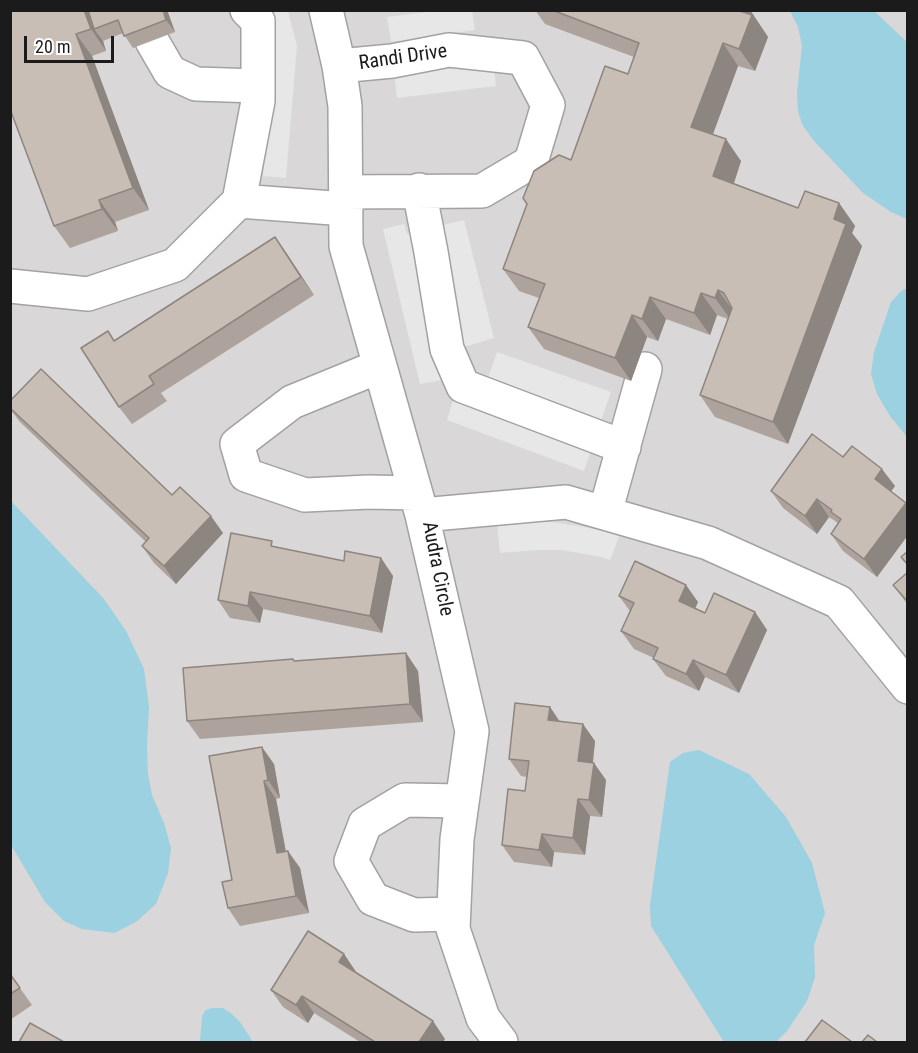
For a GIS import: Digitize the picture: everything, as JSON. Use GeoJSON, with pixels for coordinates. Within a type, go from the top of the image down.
{"type":"FeatureCollection","features":[{"type":"Feature","properties":{"kind":"street"},"geometry":{"type":"LineString","coordinates":[[10,286],[88,294],[175,265],[239,201],[258,101],[258,21],[247,10]]}},
{"type":"Feature","properties":{"kind":"street","name":"Randi Drive"},"geometry":{"type":"LineString","coordinates":[[326,10],[339,66],[345,106],[346,246],[419,504]]}},
{"type":"Feature","properties":{"kind":"street"},"geometry":{"type":"LineString","coordinates":[[152,41],[170,72],[196,84],[258,86]]}},
{"type":"Feature","properties":{"kind":"street","name":"Randi Drive"},"geometry":{"type":"LineString","coordinates":[[339,66],[392,61],[449,50],[523,58],[548,105],[531,162],[482,191],[419,190],[346,200]]}},
{"type":"Feature","properties":{"kind":"street"},"geometry":{"type":"LineString","coordinates":[[419,190],[447,349],[463,386],[624,447]]}},
{"type":"Feature","properties":{"kind":"street"},"geometry":{"type":"LineString","coordinates":[[239,201],[346,200]]}},
{"type":"Feature","properties":{"kind":"street"},"geometry":{"type":"LineString","coordinates":[[380,366],[292,402],[237,444],[246,475],[305,495],[369,492],[419,504]]}},
{"type":"Feature","properties":{"kind":"street"},"geometry":{"type":"LineString","coordinates":[[605,513],[645,369]]}},
{"type":"Feature","properties":{"kind":"street","name":"Audra Circle"},"geometry":{"type":"LineString","coordinates":[[501,1042],[483,1018],[453,929],[457,839],[472,731],[419,504],[566,502],[708,543],[839,602],[908,687]]}},
{"type":"Feature","properties":{"kind":"street"},"geometry":{"type":"LineString","coordinates":[[453,914],[414,915],[373,899],[351,861],[365,824],[405,800],[462,801]]}},
{"type":"Feature","properties":{"kind":"shaded area"},"geometry":{"type":"Polygon","coordinates":[[[11,11],[907,11],[907,1042],[11,1042],[11,11]]]}},
{"type":"Feature","properties":{"kind":"shaded area"},"geometry":{"type":"Polygon","coordinates":[[[264,11],[288,11],[297,46],[286,178],[263,176],[273,53],[264,11]]]}},
{"type":"Feature","properties":{"kind":"shaded area"},"geometry":{"type":"Polygon","coordinates":[[[435,11],[472,11],[475,30],[391,42],[387,17],[435,11]]]}},
{"type":"Feature","properties":{"kind":"shaded area"},"geometry":{"type":"Polygon","coordinates":[[[493,61],[496,86],[397,98],[394,72],[493,61]]]}},
{"type":"Feature","properties":{"kind":"shaded area"},"geometry":{"type":"Polygon","coordinates":[[[464,220],[494,338],[435,356],[442,380],[420,384],[383,229],[404,224],[407,234],[464,220]]]}},
{"type":"Feature","properties":{"kind":"shaded area"},"geometry":{"type":"Polygon","coordinates":[[[497,352],[611,392],[584,471],[447,420],[454,397],[478,406],[497,352]]]}},
{"type":"Feature","properties":{"kind":"shaded area"},"geometry":{"type":"Polygon","coordinates":[[[552,522],[620,534],[610,560],[562,550],[500,553],[497,524],[552,522]]]}},
{"type":"Feature","properties":{"kind":"water"},"geometry":{"type":"Polygon","coordinates":[[[790,11],[874,11],[907,42],[907,219],[891,212],[863,193],[803,126],[798,112],[797,93],[802,46],[798,27],[790,11]]]}},
{"type":"Feature","properties":{"kind":"water"},"geometry":{"type":"Polygon","coordinates":[[[907,288],[907,437],[890,416],[877,394],[871,374],[874,352],[891,302],[907,288]]]}},
{"type":"Feature","properties":{"kind":"water"},"geometry":{"type":"Polygon","coordinates":[[[11,501],[104,599],[126,631],[144,669],[149,707],[148,774],[152,795],[164,823],[171,848],[168,873],[156,904],[136,922],[114,933],[82,929],[64,921],[45,902],[11,845],[11,501]]]}},
{"type":"Feature","properties":{"kind":"water"},"geometry":{"type":"Polygon","coordinates":[[[699,750],[749,774],[786,817],[812,863],[825,913],[814,945],[815,977],[807,1001],[787,1031],[776,1042],[724,1042],[651,926],[650,905],[670,762],[683,753],[699,750]]]}},
{"type":"Feature","properties":{"kind":"water"},"geometry":{"type":"Polygon","coordinates":[[[223,1008],[232,1014],[253,1042],[200,1042],[202,1016],[206,1010],[223,1008]]]}},
{"type":"Feature","properties":{"kind":"building"},"geometry":{"type":"Polygon","coordinates":[[[10,10],[84,10],[91,29],[76,34],[133,188],[99,200],[102,209],[54,226],[10,109],[10,10]]]}},
{"type":"Feature","properties":{"kind":"building"},"geometry":{"type":"Polygon","coordinates":[[[88,10],[163,10],[166,20],[124,36],[118,20],[94,29],[88,10]]]}},
{"type":"Feature","properties":{"kind":"building"},"geometry":{"type":"Polygon","coordinates":[[[552,10],[737,10],[752,15],[739,49],[723,43],[691,127],[726,139],[713,176],[798,208],[805,191],[839,203],[834,219],[846,224],[773,422],[700,395],[732,308],[724,293],[718,290],[715,298],[701,293],[694,313],[650,297],[642,319],[632,315],[615,358],[528,327],[545,284],[503,269],[527,204],[523,198],[534,171],[559,155],[571,160],[605,66],[628,74],[639,43],[552,10]]]}},
{"type":"Feature","properties":{"kind":"building"},"geometry":{"type":"Polygon","coordinates":[[[275,237],[301,277],[149,376],[154,384],[119,407],[81,348],[108,331],[114,341],[275,237]]]}},
{"type":"Feature","properties":{"kind":"building"},"geometry":{"type":"Polygon","coordinates":[[[41,369],[172,495],[180,487],[211,516],[164,566],[142,546],[149,538],[10,408],[10,401],[41,369]]]}},
{"type":"Feature","properties":{"kind":"building"},"geometry":{"type":"Polygon","coordinates":[[[812,434],[843,457],[852,446],[882,469],[875,479],[906,503],[864,559],[831,534],[841,519],[817,499],[805,516],[771,491],[812,434]]]}},
{"type":"Feature","properties":{"kind":"building"},"geometry":{"type":"Polygon","coordinates":[[[231,533],[272,541],[271,546],[344,561],[345,551],[381,558],[370,616],[250,592],[248,606],[218,600],[231,533]]]}},
{"type":"Feature","properties":{"kind":"building"},"geometry":{"type":"Polygon","coordinates":[[[908,551],[908,565],[901,557],[908,551]]]}},
{"type":"Feature","properties":{"kind":"building"},"geometry":{"type":"Polygon","coordinates":[[[635,561],[686,585],[679,601],[705,613],[714,593],[755,612],[726,675],[693,660],[686,674],[653,659],[658,648],[621,631],[634,603],[619,596],[635,561]]]}},
{"type":"Feature","properties":{"kind":"building"},"geometry":{"type":"Polygon","coordinates":[[[908,572],[908,602],[893,585],[908,572]]]}},
{"type":"Feature","properties":{"kind":"building"},"geometry":{"type":"Polygon","coordinates":[[[406,653],[410,704],[187,721],[183,668],[406,653]]]}},
{"type":"Feature","properties":{"kind":"building"},"geometry":{"type":"Polygon","coordinates":[[[515,703],[550,707],[548,720],[583,724],[578,761],[594,763],[589,800],[578,799],[573,838],[542,834],[539,850],[502,845],[508,789],[525,791],[529,761],[509,759],[515,703]]]}},
{"type":"Feature","properties":{"kind":"building"},"geometry":{"type":"Polygon","coordinates":[[[262,747],[268,780],[264,781],[277,853],[288,851],[296,896],[228,908],[222,882],[232,880],[209,756],[262,747]]]}},
{"type":"Feature","properties":{"kind":"building"},"geometry":{"type":"Polygon","coordinates":[[[308,931],[344,954],[339,962],[433,1021],[419,1042],[375,1042],[302,996],[296,1005],[271,990],[308,931]]]}},
{"type":"Feature","properties":{"kind":"building"},"geometry":{"type":"Polygon","coordinates":[[[10,974],[20,988],[10,994],[10,974]]]}},
{"type":"Feature","properties":{"kind":"building"},"geometry":{"type":"Polygon","coordinates":[[[822,1020],[852,1042],[805,1042],[822,1020]]]}},
{"type":"Feature","properties":{"kind":"building"},"geometry":{"type":"Polygon","coordinates":[[[30,1023],[64,1042],[19,1042],[30,1023]]]}},
{"type":"Feature","properties":{"kind":"building"},"geometry":{"type":"Polygon","coordinates":[[[868,1035],[877,1042],[862,1042],[868,1035]]]}}]}
